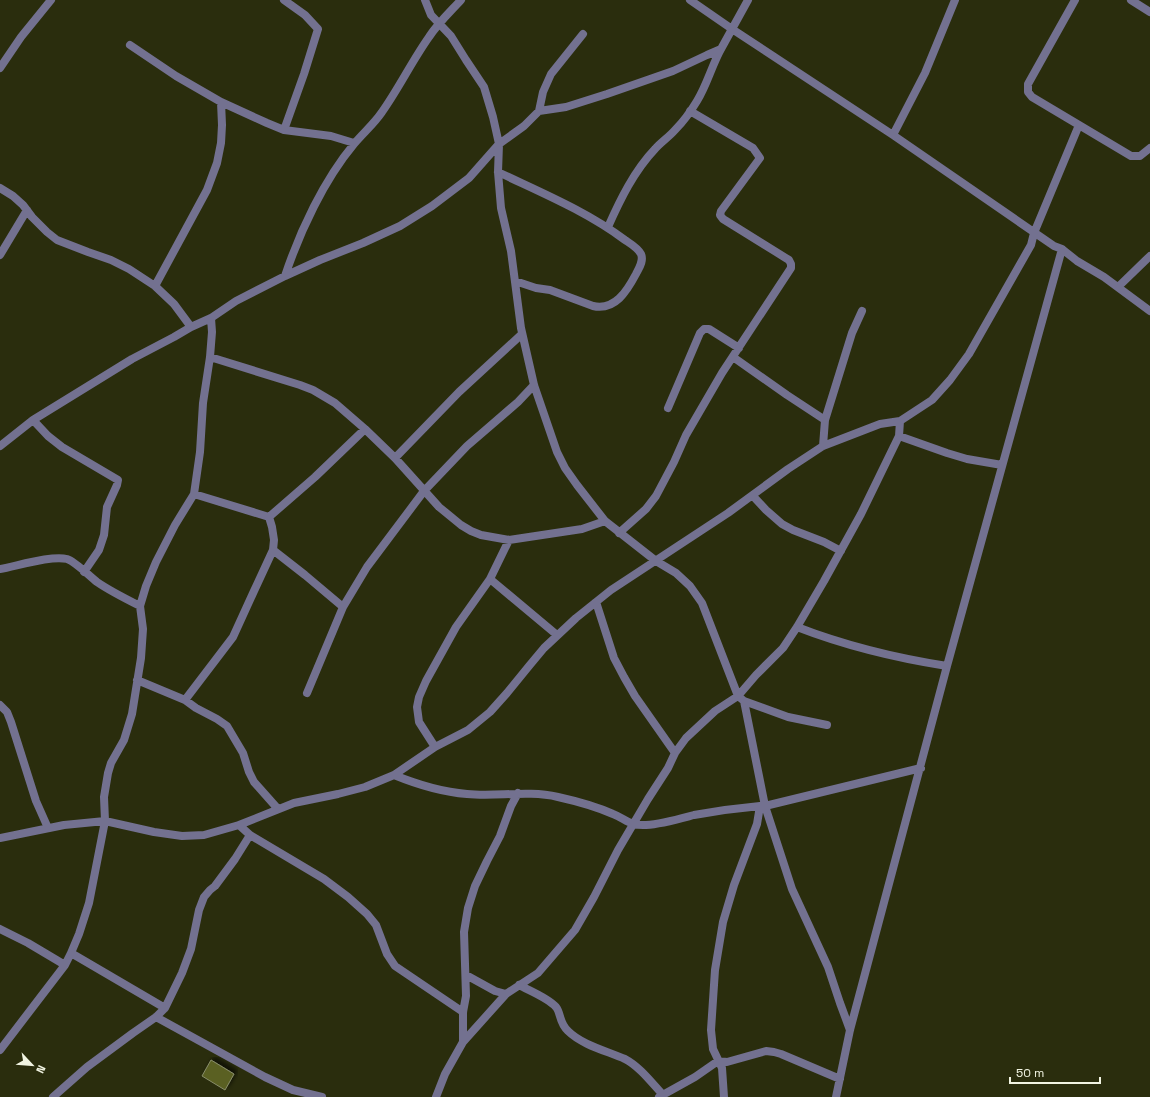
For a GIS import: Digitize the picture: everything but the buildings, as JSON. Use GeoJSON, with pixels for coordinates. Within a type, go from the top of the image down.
{"type":"FeatureCollection","features":[{"type":"Feature","properties":{"kind":"street"},"geometry":{"type":"LineString","coordinates":[[0,68],[21,37],[51,0]]}},
{"type":"Feature","properties":{"kind":"street"},"geometry":{"type":"LineString","coordinates":[[284,0],[305,16],[318,29],[284,130]]}},
{"type":"Feature","properties":{"kind":"street"},"geometry":{"type":"LineString","coordinates":[[425,0],[431,15],[451,36],[484,87],[493,117],[499,144],[498,172],[501,208],[510,251],[522,334],[534,385],[557,452],[565,468],[605,521],[656,561],[676,573],[690,586],[702,603],[741,698],[763,806],[792,889],[828,968],[850,1030]]}},
{"type":"Feature","properties":{"kind":"street"},"geometry":{"type":"LineString","coordinates":[[285,276],[293,252],[322,191],[354,144],[382,112],[405,73],[439,23],[461,0]]}},
{"type":"Feature","properties":{"kind":"street"},"geometry":{"type":"LineString","coordinates":[[690,0],[893,135],[1034,233],[1054,246],[1062,249],[1077,261],[1118,287],[1150,312]]}},
{"type":"Feature","properties":{"kind":"street"},"geometry":{"type":"LineString","coordinates":[[608,228],[630,184],[642,165],[655,149],[674,131],[697,101],[715,59],[748,0]]}},
{"type":"Feature","properties":{"kind":"street"},"geometry":{"type":"LineString","coordinates":[[893,135],[925,73],[955,0]]}},
{"type":"Feature","properties":{"kind":"street"},"geometry":{"type":"LineString","coordinates":[[1075,0],[1028,84],[1028,92],[1032,97],[1131,156],[1140,156],[1150,148]]}},
{"type":"Feature","properties":{"kind":"street"},"geometry":{"type":"LineString","coordinates":[[1131,0],[1150,12]]}},
{"type":"Feature","properties":{"kind":"street"},"geometry":{"type":"LineString","coordinates":[[540,111],[543,92],[551,74],[583,34]]}},
{"type":"Feature","properties":{"kind":"street"},"geometry":{"type":"LineString","coordinates":[[130,45],[176,76],[221,102],[267,124],[284,130],[331,136],[354,144]]}},
{"type":"Feature","properties":{"kind":"street"},"geometry":{"type":"LineString","coordinates":[[0,446],[33,420],[132,359],[191,327],[211,318],[236,301],[285,276],[400,226],[432,206],[469,178],[499,144],[524,126],[540,111],[566,107],[608,94],[673,71],[707,54],[721,49]]}},
{"type":"Feature","properties":{"kind":"street"},"geometry":{"type":"LineString","coordinates":[[156,286],[207,190],[217,163],[221,144],[221,102]]}},
{"type":"Feature","properties":{"kind":"street"},"geometry":{"type":"LineString","coordinates":[[619,532],[646,509],[656,496],[686,435],[722,372],[739,348],[790,268],[791,264],[789,260],[722,219],[720,215],[721,211],[760,158],[753,148],[690,111]]}},
{"type":"Feature","properties":{"kind":"street"},"geometry":{"type":"LineString","coordinates":[[0,838],[64,825],[105,821],[154,832],[182,836],[204,835],[239,825],[294,803],[365,787],[394,775],[435,747],[468,730],[490,712],[557,635],[611,590],[753,496],[788,469],[823,446],[874,426],[900,420],[932,400],[950,380],[969,354],[1031,245],[1034,233],[1079,125]]}},
{"type":"Feature","properties":{"kind":"street"},"geometry":{"type":"LineString","coordinates":[[498,172],[560,201],[608,228],[638,249],[642,255],[642,263],[629,287],[621,297],[611,304],[600,307],[550,290],[536,288],[515,281]]}},
{"type":"Feature","properties":{"kind":"street"},"geometry":{"type":"LineString","coordinates":[[0,188],[23,204],[32,217],[57,240],[117,263],[156,286],[174,304],[191,327]]}},
{"type":"Feature","properties":{"kind":"street"},"geometry":{"type":"LineString","coordinates":[[0,255],[27,210]]}},
{"type":"Feature","properties":{"kind":"street"},"geometry":{"type":"LineString","coordinates":[[836,1097],[850,1030],[947,666],[1062,249]]}},
{"type":"Feature","properties":{"kind":"street"},"geometry":{"type":"LineString","coordinates":[[1118,287],[1150,256]]}},
{"type":"Feature","properties":{"kind":"street"},"geometry":{"type":"LineString","coordinates":[[823,446],[825,420],[852,333],[862,311]]}},
{"type":"Feature","properties":{"kind":"street"},"geometry":{"type":"LineString","coordinates":[[0,1050],[65,965],[85,918],[105,821],[104,797],[108,773],[111,763],[124,740],[132,714],[141,658],[143,630],[140,606],[156,562],[175,525],[194,494],[210,357],[212,332],[211,318]]}},
{"type":"Feature","properties":{"kind":"street"},"geometry":{"type":"LineString","coordinates":[[668,408],[700,333],[704,329],[709,330],[739,348]]}},
{"type":"Feature","properties":{"kind":"street"},"geometry":{"type":"LineString","coordinates":[[395,458],[459,392],[522,334]]}},
{"type":"Feature","properties":{"kind":"street"},"geometry":{"type":"LineString","coordinates":[[210,357],[300,385],[313,390],[335,403],[395,458],[424,491],[461,526],[481,535],[509,540],[582,529],[605,521]]}},
{"type":"Feature","properties":{"kind":"street"},"geometry":{"type":"LineString","coordinates":[[732,357],[825,420]]}},
{"type":"Feature","properties":{"kind":"street"},"geometry":{"type":"LineString","coordinates":[[307,693],[343,607],[367,567],[424,491],[467,446],[518,402],[534,385]]}},
{"type":"Feature","properties":{"kind":"street"},"geometry":{"type":"LineString","coordinates":[[33,420],[48,436],[62,447],[118,480],[107,507],[104,535],[99,550],[84,572]]}},
{"type":"Feature","properties":{"kind":"street"},"geometry":{"type":"LineString","coordinates":[[436,1097],[445,1074],[463,1042],[506,994],[538,973],[575,930],[618,850],[668,768],[675,753],[686,738],[698,725],[715,711],[741,698],[756,675],[783,648],[797,627],[861,514],[899,436],[900,420]]}},
{"type":"Feature","properties":{"kind":"street"},"geometry":{"type":"LineString","coordinates":[[269,517],[365,429]]}},
{"type":"Feature","properties":{"kind":"street"},"geometry":{"type":"LineString","coordinates":[[899,436],[947,453],[1002,465]]}},
{"type":"Feature","properties":{"kind":"street"},"geometry":{"type":"LineString","coordinates":[[194,494],[269,517]]}},
{"type":"Feature","properties":{"kind":"street"},"geometry":{"type":"LineString","coordinates":[[753,496],[782,524],[841,551]]}},
{"type":"Feature","properties":{"kind":"street"},"geometry":{"type":"LineString","coordinates":[[185,700],[233,637],[273,550],[274,540],[269,517]]}},
{"type":"Feature","properties":{"kind":"street"},"geometry":{"type":"LineString","coordinates":[[435,747],[419,722],[417,707],[419,698],[426,681],[456,627],[490,579],[509,540]]}},
{"type":"Feature","properties":{"kind":"street"},"geometry":{"type":"LineString","coordinates":[[273,550],[322,588],[343,607]]}},
{"type":"Feature","properties":{"kind":"street"},"geometry":{"type":"LineString","coordinates":[[0,569],[46,559],[66,559],[72,561],[98,583],[140,606]]}},
{"type":"Feature","properties":{"kind":"street"},"geometry":{"type":"LineString","coordinates":[[490,579],[557,635]]}},
{"type":"Feature","properties":{"kind":"street"},"geometry":{"type":"LineString","coordinates":[[596,602],[614,658],[635,696],[675,753]]}},
{"type":"Feature","properties":{"kind":"street"},"geometry":{"type":"LineString","coordinates":[[797,627],[881,653],[947,666]]}},
{"type":"Feature","properties":{"kind":"street"},"geometry":{"type":"LineString","coordinates":[[137,680],[185,700],[227,726],[243,752],[249,772],[254,782],[278,809]]}},
{"type":"Feature","properties":{"kind":"street"},"geometry":{"type":"LineString","coordinates":[[741,698],[788,717],[827,725]]}},
{"type":"Feature","properties":{"kind":"street"},"geometry":{"type":"LineString","coordinates":[[0,705],[7,712],[12,722],[36,801],[48,828]]}},
{"type":"Feature","properties":{"kind":"street"},"geometry":{"type":"LineString","coordinates":[[394,775],[451,792],[468,794],[546,794],[584,803],[614,814],[634,824],[647,825],[696,815],[763,806],[920,768]]}},
{"type":"Feature","properties":{"kind":"street"},"geometry":{"type":"LineString","coordinates":[[463,1042],[463,1012],[466,996],[464,932],[468,908],[475,886],[500,836],[511,806],[518,793]]}},
{"type":"Feature","properties":{"kind":"street"},"geometry":{"type":"LineString","coordinates":[[724,1097],[722,1068],[713,1049],[711,1030],[715,970],[723,922],[734,885],[763,806]]}},
{"type":"Feature","properties":{"kind":"street"},"geometry":{"type":"LineString","coordinates":[[239,825],[250,835],[324,879],[348,897],[367,914],[376,925],[387,954],[395,966],[463,1012]]}},
{"type":"Feature","properties":{"kind":"street"},"geometry":{"type":"LineString","coordinates":[[53,1097],[87,1067],[156,1017],[165,1008],[182,973],[191,948],[198,910],[204,897],[215,886],[235,859],[250,835]]}},
{"type":"Feature","properties":{"kind":"street"},"geometry":{"type":"LineString","coordinates":[[0,929],[28,943],[65,965]]}},
{"type":"Feature","properties":{"kind":"street"},"geometry":{"type":"LineString","coordinates":[[71,953],[165,1008]]}},
{"type":"Feature","properties":{"kind":"street"},"geometry":{"type":"LineString","coordinates":[[466,975],[506,994]]}},
{"type":"Feature","properties":{"kind":"street"},"geometry":{"type":"LineString","coordinates":[[519,985],[549,1001],[557,1008],[561,1023],[568,1031],[587,1043],[626,1060],[639,1069],[661,1096],[695,1077],[718,1061],[727,1062],[766,1051],[781,1054],[840,1079]]}},
{"type":"Feature","properties":{"kind":"street"},"geometry":{"type":"LineString","coordinates":[[156,1017],[265,1077],[293,1090],[322,1097]]}}]}
